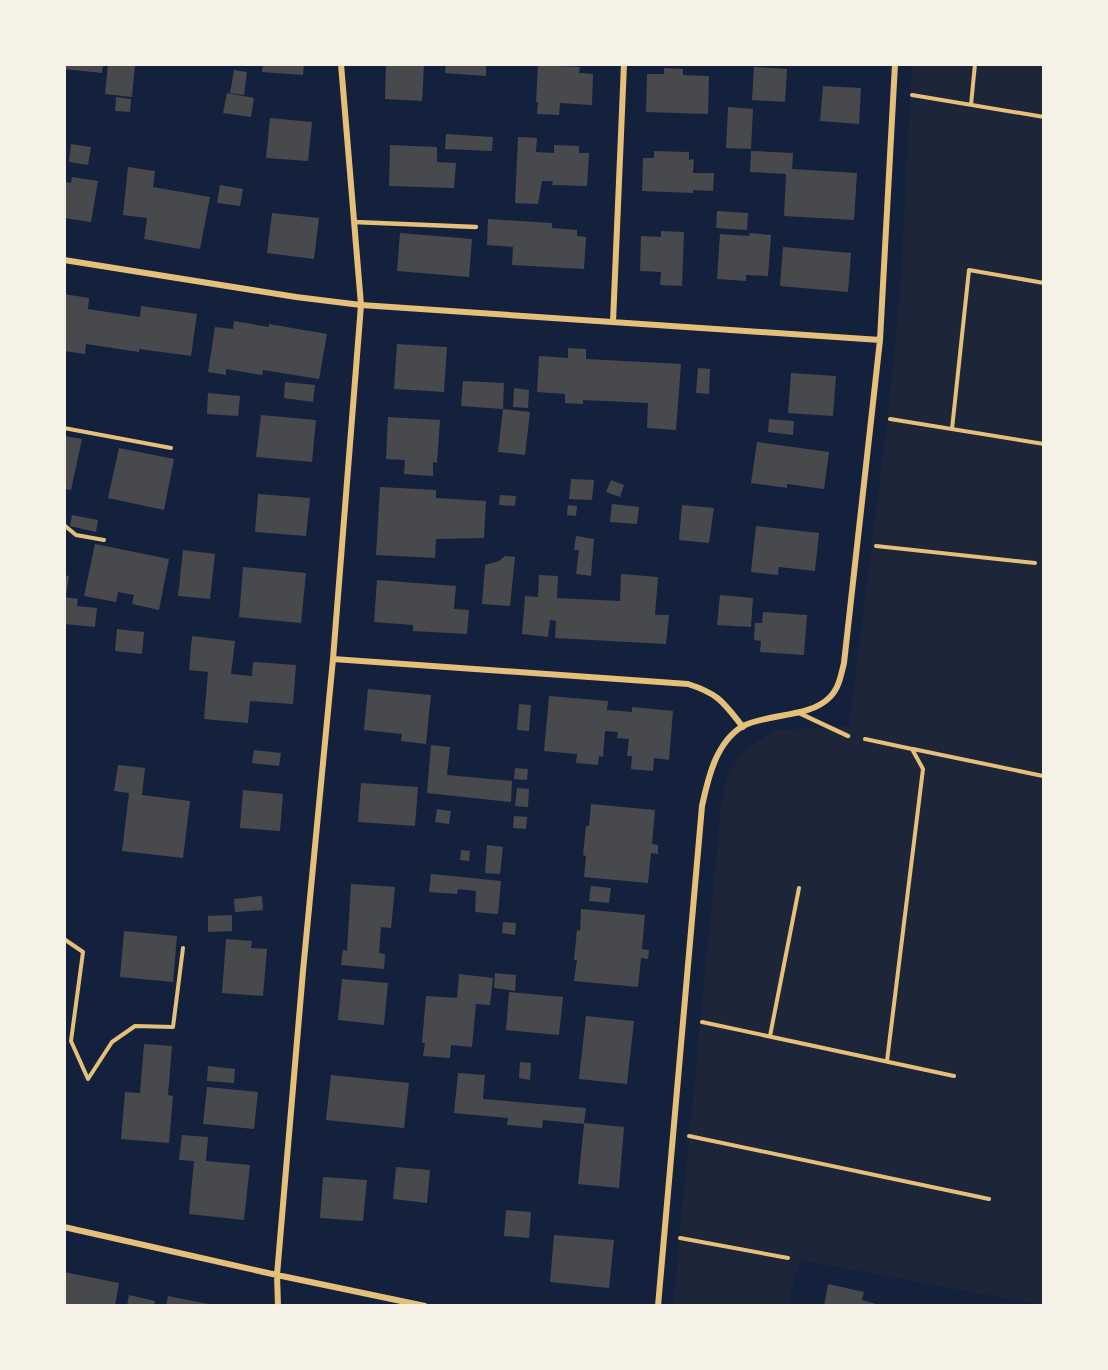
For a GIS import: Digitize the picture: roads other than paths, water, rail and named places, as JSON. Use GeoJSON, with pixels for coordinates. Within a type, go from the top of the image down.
{"type":"FeatureCollection","features":[{"type":"Feature","properties":{"kind":"street"},"geometry":{"type":"LineString","coordinates":[[278,1305],[277,1275],[333,659],[361,305],[341,64]]}},
{"type":"Feature","properties":{"kind":"street"},"geometry":{"type":"LineString","coordinates":[[613,322],[624,64]]}},
{"type":"Feature","properties":{"kind":"street"},"geometry":{"type":"LineString","coordinates":[[658,1305],[702,806],[709,771],[724,745],[742,727],[767,718],[812,708],[830,697],[839,683],[844,663],[880,340],[895,64]]}},
{"type":"Feature","properties":{"kind":"street"},"geometry":{"type":"LineString","coordinates":[[64,260],[296,297],[361,305],[880,340]]}},
{"type":"Feature","properties":{"kind":"street"},"geometry":{"type":"LineString","coordinates":[[333,659],[688,684],[707,690],[722,701],[742,727]]}},
{"type":"Feature","properties":{"kind":"street"},"geometry":{"type":"LineString","coordinates":[[64,1227],[277,1275],[425,1305]]}},
{"type":"Feature","properties":{"kind":"lane"},"geometry":{"type":"LineString","coordinates":[[354,222],[476,227]]}},
{"type":"Feature","properties":{"kind":"lane"},"geometry":{"type":"LineString","coordinates":[[797,712],[848,736]]}}]}
